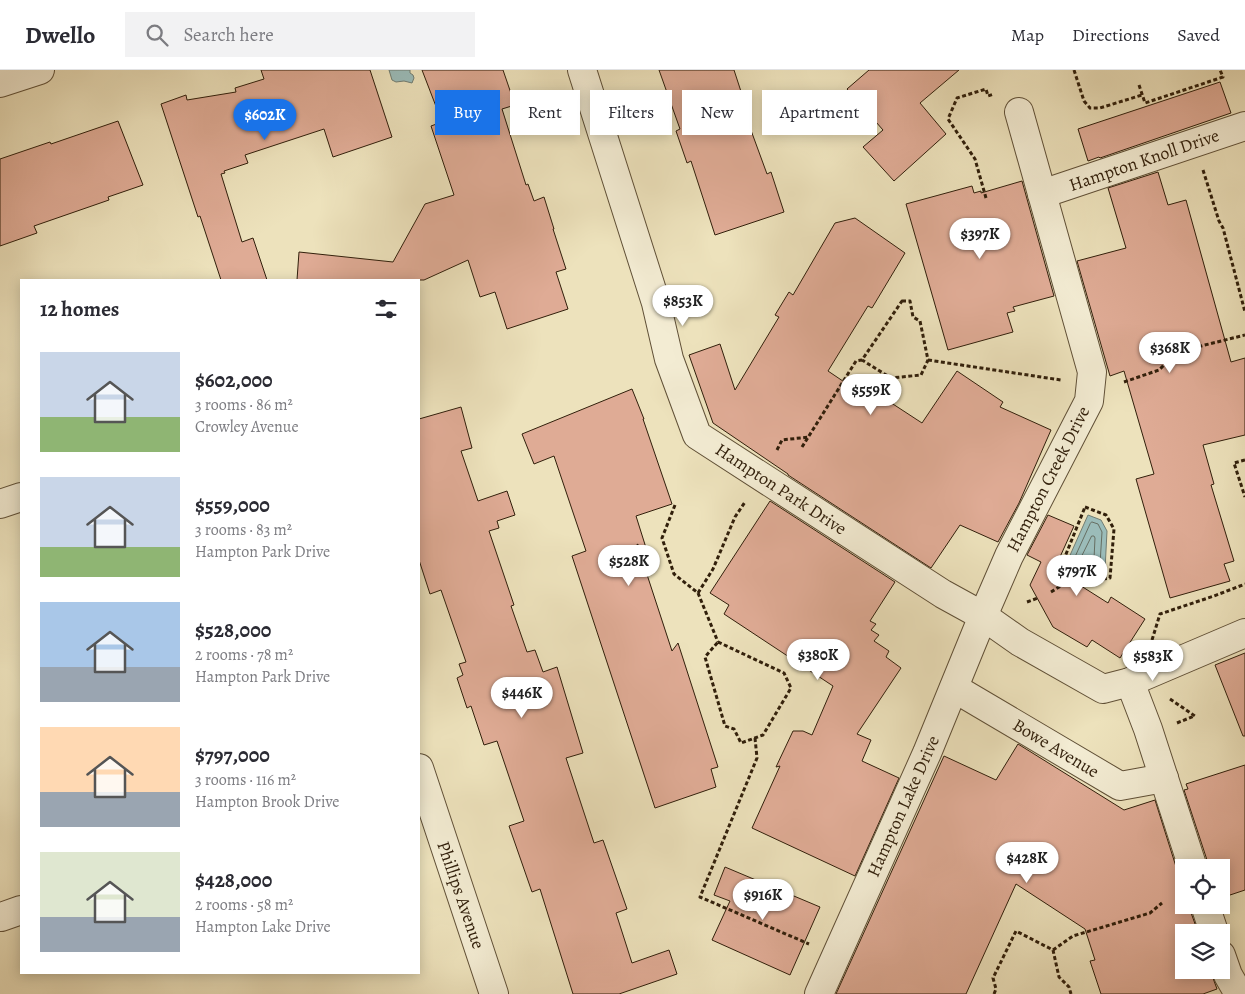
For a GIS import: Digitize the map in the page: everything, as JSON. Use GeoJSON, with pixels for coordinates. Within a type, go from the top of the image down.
{"type":"FeatureCollection","features":[{"type":"Feature","properties":{"kind":"street"},"geometry":{"type":"LineString","coordinates":[[0,83],[40,70]]}},
{"type":"Feature","properties":{"kind":"street","name":"Hampton Park Drive"},"geometry":{"type":"LineString","coordinates":[[582,70],[656,303],[669,359],[697,435],[943,594],[982,616],[1020,642],[1103,690],[1130,682],[1245,634]]}},
{"type":"Feature","properties":{"kind":"street","name":"Hampton Creek Drive"},"geometry":{"type":"LineString","coordinates":[[982,616],[1009,556],[1089,401],[1092,372],[1019,112]]}},
{"type":"Feature","properties":{"kind":"street","name":"Hampton Knoll Drive"},"geometry":{"type":"LineString","coordinates":[[1042,194],[1245,126]]}},
{"type":"Feature","properties":{"kind":"street"},"geometry":{"type":"LineString","coordinates":[[0,504],[20,497]]}},
{"type":"Feature","properties":{"kind":"street","name":"Hampton Lake Drive"},"geometry":{"type":"LineString","coordinates":[[820,994],[927,753],[982,616]]}},
{"type":"Feature","properties":{"kind":"street"},"geometry":{"type":"LineString","coordinates":[[1130,682],[1148,729],[1190,859]]}},
{"type":"Feature","properties":{"kind":"street","name":"Bowe Avenue"},"geometry":{"type":"LineString","coordinates":[[954,688],[1120,786],[1164,778]]}},
{"type":"Feature","properties":{"kind":"street","name":"Phillips Avenue"},"geometry":{"type":"LineString","coordinates":[[420,777],[494,994]]}},
{"type":"Feature","properties":{"kind":"street"},"geometry":{"type":"LineString","coordinates":[[1230,978],[1239,994]]}},
{"type":"Feature","properties":{"kind":"path"},"geometry":{"type":"LineString","coordinates":[[1074,70],[1084,102],[1090,108],[1100,108],[1142,94]]}},
{"type":"Feature","properties":{"kind":"path"},"geometry":{"type":"LineString","coordinates":[[1139,85],[1145,103],[1222,77],[1220,70]]}},
{"type":"Feature","properties":{"kind":"path"},"geometry":{"type":"LineString","coordinates":[[986,198],[975,159],[948,119],[957,98],[986,89],[988,96],[1000,93]]}},
{"type":"Feature","properties":{"kind":"path"},"geometry":{"type":"LineString","coordinates":[[1202,167],[1219,221],[1223,228],[1245,312]]}},
{"type":"Feature","properties":{"kind":"path"},"geometry":{"type":"LineString","coordinates":[[802,447],[856,361],[862,360],[891,378],[921,375],[928,360],[920,322],[913,316],[910,301],[902,301],[862,360]]}},
{"type":"Feature","properties":{"kind":"path"},"geometry":{"type":"LineString","coordinates":[[1124,382],[1159,370],[1177,352],[1245,335]]}},
{"type":"Feature","properties":{"kind":"path"},"geometry":{"type":"LineString","coordinates":[[928,360],[1069,381]]}},
{"type":"Feature","properties":{"kind":"path"},"geometry":{"type":"LineString","coordinates":[[774,454],[782,440],[808,437]]}},
{"type":"Feature","properties":{"kind":"path"},"geometry":{"type":"LineString","coordinates":[[1245,460],[1234,463],[1245,497]]}},
{"type":"Feature","properties":{"kind":"path"},"geometry":{"type":"LineString","coordinates":[[698,593],[713,569],[735,517],[748,497]]}},
{"type":"Feature","properties":{"kind":"path"},"geometry":{"type":"LineString","coordinates":[[675,505],[662,538],[674,574],[698,593],[718,642],[784,673],[791,688],[763,735],[741,743],[734,729],[725,726],[705,657],[718,642]]}},
{"type":"Feature","properties":{"kind":"path"},"geometry":{"type":"LineString","coordinates":[[1085,507],[1106,516],[1114,529],[1110,578],[1089,581],[1070,572],[1060,568],[1085,507]]}},
{"type":"Feature","properties":{"kind":"path"},"geometry":{"type":"LineString","coordinates":[[1052,592],[1059,587],[1070,572]]}},
{"type":"Feature","properties":{"kind":"path"},"geometry":{"type":"LineString","coordinates":[[1150,644],[1160,614],[1245,584]]}},
{"type":"Feature","properties":{"kind":"path"},"geometry":{"type":"LineString","coordinates":[[1027,602],[1038,598]]}},
{"type":"Feature","properties":{"kind":"path"},"geometry":{"type":"LineString","coordinates":[[1168,697],[1195,716]]}},
{"type":"Feature","properties":{"kind":"path"},"geometry":{"type":"LineString","coordinates":[[755,738],[757,758],[700,897],[814,947]]}},
{"type":"Feature","properties":{"kind":"path"},"geometry":{"type":"LineString","coordinates":[[1053,950],[1073,936],[1150,913],[1162,903]]}},
{"type":"Feature","properties":{"kind":"path"},"geometry":{"type":"LineString","coordinates":[[994,994],[996,989],[992,978],[1016,931],[1053,950]]}},
{"type":"Feature","properties":{"kind":"path"},"geometry":{"type":"LineString","coordinates":[[1053,950],[1059,977],[1069,987],[1071,994]]}},
{"type":"Feature","properties":{"kind":"water"},"geometry":{"type":"Polygon","coordinates":[[[389,70],[410,70],[414,78],[412,83],[392,80],[389,70]]]}},
{"type":"Feature","properties":{"kind":"water"},"geometry":{"type":"Polygon","coordinates":[[[1088,515],[1101,520],[1107,531],[1105,570],[1087,574],[1067,562],[1088,515]]]}},
{"type":"Feature","properties":{"kind":"building"},"geometry":{"type":"Polygon","coordinates":[[[261,70],[370,70],[392,137],[333,157],[324,129],[245,155],[248,163],[224,171],[225,173],[221,174],[242,242],[253,238],[267,279],[221,279],[161,104],[186,95],[187,100],[236,92],[235,88],[264,79],[261,70]]]}},
{"type":"Feature","properties":{"kind":"building"},"geometry":{"type":"Polygon","coordinates":[[[422,70],[503,70],[510,90],[510,107],[502,109],[526,185],[528,184],[534,201],[544,197],[566,269],[556,272],[568,309],[507,329],[495,292],[480,297],[468,260],[424,280],[297,279],[299,252],[393,262],[425,204],[454,195],[431,126],[435,125],[435,135],[500,135],[500,90],[435,90],[435,104],[422,70]]]}},
{"type":"Feature","properties":{"kind":"building"},"geometry":{"type":"Polygon","coordinates":[[[659,70],[734,70],[741,90],[682,90],[682,135],[752,135],[752,133],[767,174],[771,172],[784,212],[715,235],[691,161],[687,163],[676,131],[680,129],[672,107],[672,90],[666,90],[659,70]]]}},
{"type":"Feature","properties":{"kind":"building"},"geometry":{"type":"Polygon","coordinates":[[[869,70],[959,70],[920,103],[946,134],[894,181],[863,147],[883,130],[877,123],[877,90],[847,89],[869,70]]]}},
{"type":"Feature","properties":{"kind":"building"},"geometry":{"type":"Polygon","coordinates":[[[1220,82],[1231,113],[1088,161],[1078,129],[1220,82]]]}},
{"type":"Feature","properties":{"kind":"building"},"geometry":{"type":"Polygon","coordinates":[[[118,121],[143,185],[108,197],[109,200],[34,226],[37,233],[0,246],[0,159],[118,121]]]}},
{"type":"Feature","properties":{"kind":"building"},"geometry":{"type":"Polygon","coordinates":[[[1158,172],[1168,205],[1186,200],[1231,362],[1245,358],[1245,435],[1203,445],[1214,484],[1211,485],[1234,561],[1224,564],[1230,581],[1170,598],[1136,479],[1154,474],[1124,371],[1110,376],[1077,261],[1126,248],[1108,188],[1158,172]]]}},
{"type":"Feature","properties":{"kind":"building"},"geometry":{"type":"Polygon","coordinates":[[[1022,181],[1054,296],[1013,307],[1015,311],[1007,313],[1013,332],[948,350],[906,204],[972,186],[974,193],[981,191],[981,193],[1022,181]]]}},
{"type":"Feature","properties":{"kind":"building"},"geometry":{"type":"Polygon","coordinates":[[[855,218],[905,253],[872,308],[868,306],[828,371],[868,398],[873,391],[922,423],[957,371],[1003,402],[1000,407],[1051,430],[1019,503],[998,542],[960,525],[931,568],[788,475],[713,423],[689,355],[720,344],[735,390],[779,317],[775,315],[789,292],[793,295],[835,223],[855,218]]]}},
{"type":"Feature","properties":{"kind":"building"},"geometry":{"type":"Polygon","coordinates":[[[632,389],[672,504],[636,516],[647,551],[637,544],[672,651],[678,643],[718,767],[711,769],[716,787],[655,808],[572,556],[586,551],[554,456],[534,464],[522,434],[632,389]]]}},
{"type":"Feature","properties":{"kind":"building"},"geometry":{"type":"Polygon","coordinates":[[[461,407],[472,448],[461,451],[478,501],[507,491],[515,515],[497,521],[499,528],[489,531],[514,605],[511,606],[527,652],[535,650],[543,672],[557,667],[583,753],[566,758],[594,843],[603,840],[627,909],[616,913],[632,963],[669,950],[677,974],[619,994],[573,994],[540,889],[532,892],[509,826],[524,821],[497,741],[484,745],[471,706],[467,708],[457,678],[463,675],[459,664],[466,662],[441,590],[430,594],[420,563],[420,419],[461,407]]]}},
{"type":"Feature","properties":{"kind":"building"},"geometry":{"type":"Polygon","coordinates":[[[770,501],[895,582],[870,621],[876,624],[871,630],[879,635],[874,641],[889,651],[886,657],[901,668],[857,734],[871,740],[862,761],[899,778],[855,876],[752,828],[780,766],[776,767],[793,731],[803,731],[812,735],[833,686],[724,614],[729,605],[710,593],[770,501]]]}},
{"type":"Feature","properties":{"kind":"building"},"geometry":{"type":"Polygon","coordinates":[[[1048,515],[1074,526],[1055,568],[1048,565],[1108,603],[1111,597],[1145,619],[1120,658],[1092,640],[1087,647],[1053,627],[1030,585],[1041,562],[1027,555],[1048,515]]]}},
{"type":"Feature","properties":{"kind":"building"},"geometry":{"type":"Polygon","coordinates":[[[1245,653],[1245,736],[1243,736],[1215,665],[1245,653]]]}},
{"type":"Feature","properties":{"kind":"building"},"geometry":{"type":"Polygon","coordinates":[[[1018,744],[1124,810],[1155,800],[1175,863],[1175,914],[1191,914],[1195,924],[1175,924],[1175,979],[1213,979],[1217,989],[1203,994],[1101,994],[1090,961],[1095,960],[1085,929],[1016,884],[966,994],[836,994],[944,756],[996,780],[1018,744]]]}},
{"type":"Feature","properties":{"kind":"building"},"geometry":{"type":"Polygon","coordinates":[[[1245,765],[1245,890],[1230,895],[1230,859],[1207,859],[1184,790],[1188,789],[1186,784],[1245,765]]]}},
{"type":"Feature","properties":{"kind":"building"},"geometry":{"type":"Polygon","coordinates":[[[725,867],[820,907],[790,975],[712,940],[730,901],[714,895],[725,867]]]}}]}
